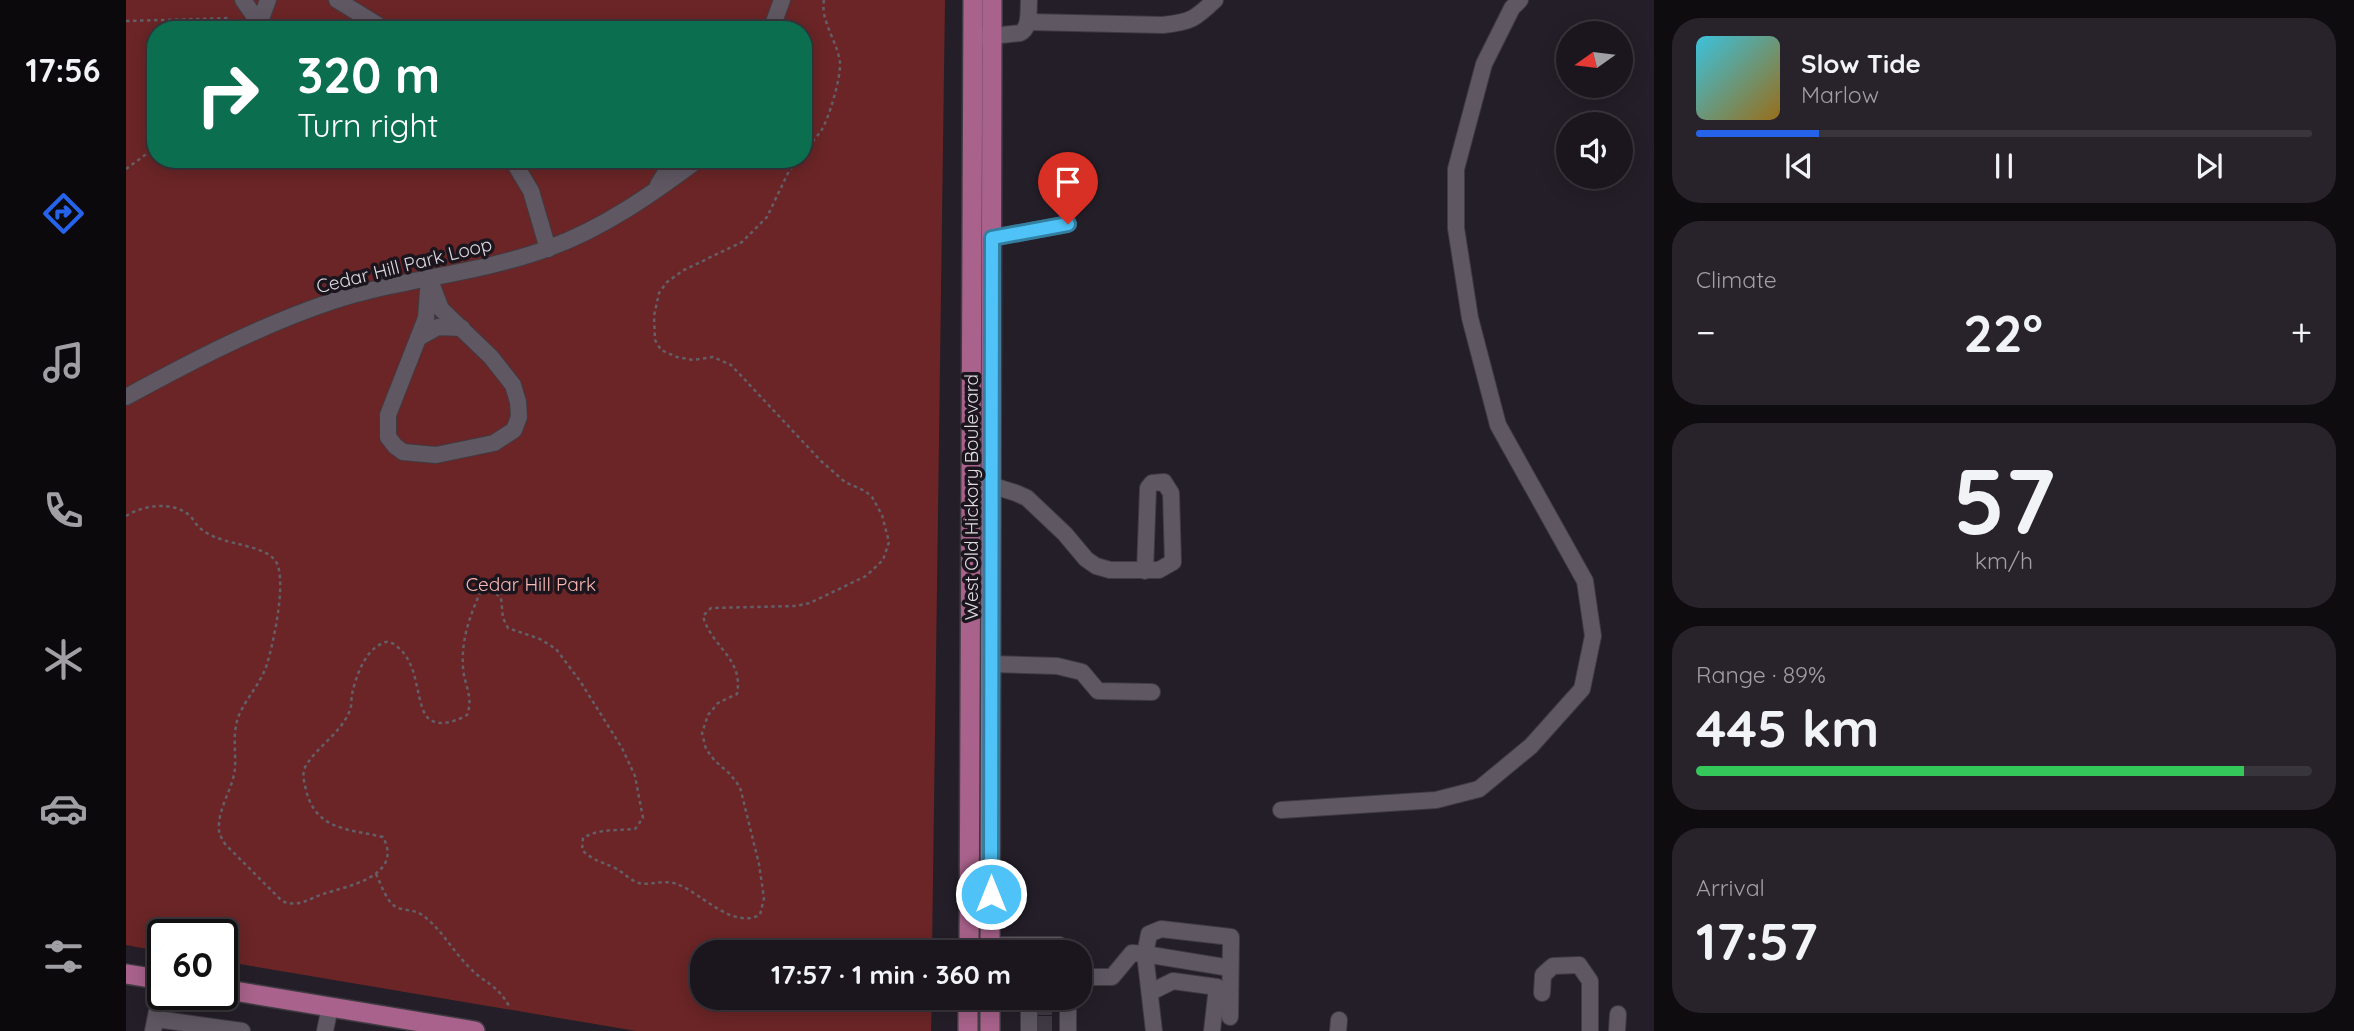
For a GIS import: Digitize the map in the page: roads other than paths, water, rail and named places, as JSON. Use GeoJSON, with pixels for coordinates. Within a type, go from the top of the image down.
{"type":"FeatureCollection","features":[{"type":"Feature","properties":{"kind":"main road","name":"West Old Hickory Boulevard"},"geometry":{"type":"LineString","coordinates":[[972,0],[982,37],[992,238],[990,940]]}},
{"type":"Feature","properties":{"kind":"main road","name":"West Old Hickory Boulevard"},"geometry":{"type":"LineString","coordinates":[[969,940],[971,480],[982,37],[992,0]]}},
{"type":"Feature","properties":{"kind":"main road"},"geometry":{"type":"LineString","coordinates":[[126,974],[147,977]]}},
{"type":"Feature","properties":{"kind":"main road"},"geometry":{"type":"LineString","coordinates":[[238,992],[475,1031]]}},
{"type":"Feature","properties":{"kind":"main road"},"geometry":{"type":"LineString","coordinates":[[963,1010],[963,1031]]}},
{"type":"Feature","properties":{"kind":"main road"},"geometry":{"type":"LineString","coordinates":[[968,1010],[968,1031]]}},
{"type":"Feature","properties":{"kind":"main road"},"geometry":{"type":"LineString","coordinates":[[990,1010],[990,1031]]}},
{"type":"Feature","properties":{"kind":"street"},"geometry":{"type":"LineString","coordinates":[[243,0],[257,21]]}},
{"type":"Feature","properties":{"kind":"street"},"geometry":{"type":"LineString","coordinates":[[263,21],[268,0]]}},
{"type":"Feature","properties":{"kind":"street"},"geometry":{"type":"LineString","coordinates":[[337,0],[371,21]]}},
{"type":"Feature","properties":{"kind":"street"},"geometry":{"type":"LineString","coordinates":[[774,21],[782,0]]}},
{"type":"Feature","properties":{"kind":"street"},"geometry":{"type":"LineString","coordinates":[[982,37],[1025,31],[1029,0]]}},
{"type":"Feature","properties":{"kind":"street"},"geometry":{"type":"LineString","coordinates":[[1028,22],[1163,25],[1182,23],[1194,19],[1215,0]]}},
{"type":"Feature","properties":{"kind":"street"},"geometry":{"type":"LineString","coordinates":[[1281,810],[1436,800],[1479,789],[1531,746],[1583,689],[1593,636],[1585,581],[1498,425],[1470,318],[1456,228],[1456,169],[1484,64],[1512,8],[1520,0]]}},
{"type":"Feature","properties":{"kind":"street"},"geometry":{"type":"LineString","coordinates":[[518,168],[531,191],[548,249]]}},
{"type":"Feature","properties":{"kind":"street","name":"Cedar Hill Park Loop"},"geometry":{"type":"LineString","coordinates":[[653,193],[668,168]]}},
{"type":"Feature","properties":{"kind":"street","name":"Cedar Hill Park Loop"},"geometry":{"type":"LineString","coordinates":[[126,397],[197,359],[290,317],[363,292],[507,261],[548,249],[582,235],[653,193],[687,168]]}},
{"type":"Feature","properties":{"kind":"street"},"geometry":{"type":"LineString","coordinates":[[992,238],[1068,224]]}},
{"type":"Feature","properties":{"kind":"street"},"geometry":{"type":"LineString","coordinates":[[429,278],[441,309],[491,357],[513,385],[519,417],[514,430],[494,443],[436,455],[403,452],[388,437],[388,415],[426,318],[429,278]]}},
{"type":"Feature","properties":{"kind":"street"},"geometry":{"type":"LineString","coordinates":[[418,338],[438,327],[462,328]]}},
{"type":"Feature","properties":{"kind":"street"},"geometry":{"type":"LineString","coordinates":[[971,480],[1027,498],[1096,566],[1110,570],[1145,571],[1159,570],[1173,562],[1171,493],[1164,482],[1157,481],[1148,488],[1145,571]]}},
{"type":"Feature","properties":{"kind":"street"},"geometry":{"type":"LineString","coordinates":[[991,664],[1057,666],[1082,672],[1098,691],[1152,692]]}},
{"type":"Feature","properties":{"kind":"street"},"geometry":{"type":"LineString","coordinates":[[1154,1031],[1146,954],[1149,934],[1161,929],[1231,937],[1230,1017]]}},
{"type":"Feature","properties":{"kind":"street"},"geometry":{"type":"LineString","coordinates":[[1092,977],[1112,977],[1132,953],[1230,968]]}},
{"type":"Feature","properties":{"kind":"street"},"geometry":{"type":"LineString","coordinates":[[1542,993],[1543,975],[1553,966],[1579,965],[1590,981],[1590,1031]]}},
{"type":"Feature","properties":{"kind":"street"},"geometry":{"type":"LineString","coordinates":[[1151,992],[1173,981],[1217,987],[1212,1031]]}},
{"type":"Feature","properties":{"kind":"street"},"geometry":{"type":"LineString","coordinates":[[325,1031],[330,1007]]}},
{"type":"Feature","properties":{"kind":"street"},"geometry":{"type":"LineString","coordinates":[[1617,1031],[1618,1014]]}},
{"type":"Feature","properties":{"kind":"street"},"geometry":{"type":"LineString","coordinates":[[154,1025],[242,1031]]}},
{"type":"Feature","properties":{"kind":"tunnel"},"geometry":{"type":"LineString","coordinates":[[1036,1024],[1054,1024]]}},
{"type":"Feature","properties":{"kind":"park label","name":"Cedar Hill Park"},"geometry":{"type":"Point","coordinates":[531,584]}}]}
